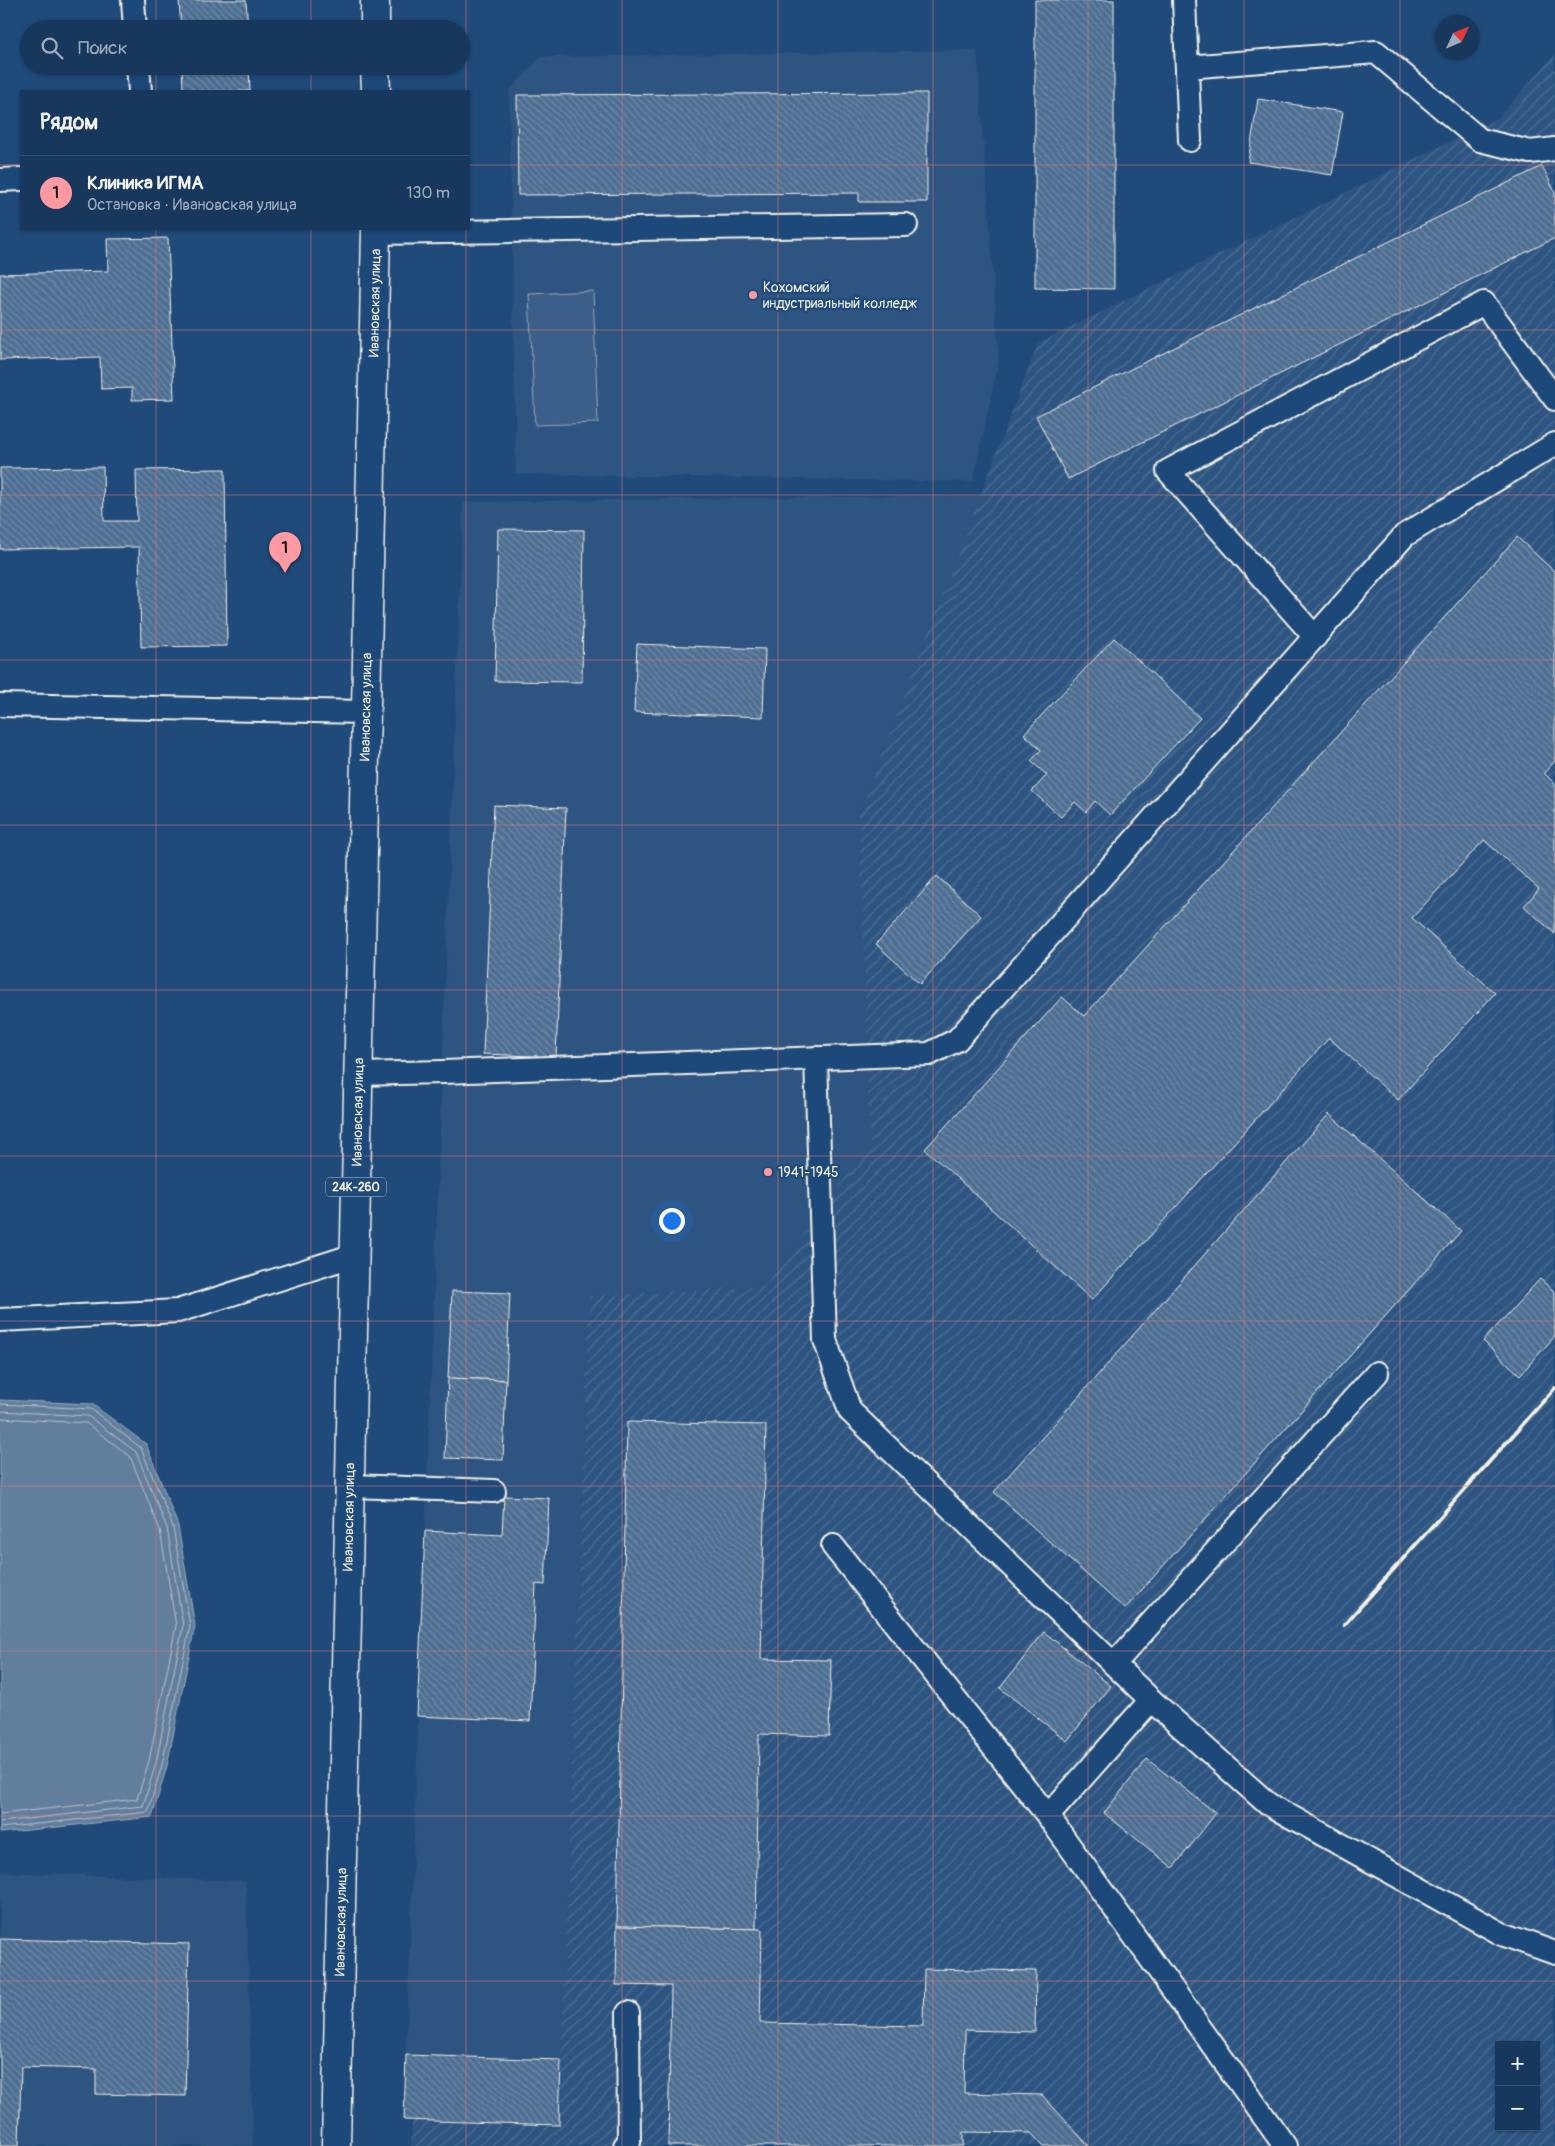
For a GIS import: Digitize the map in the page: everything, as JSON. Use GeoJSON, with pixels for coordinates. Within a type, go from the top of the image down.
{"type":"FeatureCollection","features":[{"type":"Feature","properties":{"kind":"main road"},"geometry":{"type":"LineString","coordinates":[[375,0],[375,20]]}},
{"type":"Feature","properties":{"kind":"main road"},"geometry":{"type":"LineString","coordinates":[[376,75],[376,90]]}},
{"type":"Feature","properties":{"kind":"main road","name":"Ивановская улица"},"geometry":{"type":"LineString","coordinates":[[336,2146],[376,231]]}},
{"type":"Feature","properties":{"kind":"lane"},"geometry":{"type":"LineString","coordinates":[[133,0],[134,20]]}},
{"type":"Feature","properties":{"kind":"lane"},"geometry":{"type":"LineString","coordinates":[[1184,0],[1190,140]]}},
{"type":"Feature","properties":{"kind":"lane"},"geometry":{"type":"LineString","coordinates":[[1187,67],[1376,52],[1480,140],[1530,152],[1555,149]]}},
{"type":"Feature","properties":{"kind":"lane"},"geometry":{"type":"LineString","coordinates":[[139,75],[140,90]]}},
{"type":"Feature","properties":{"kind":"lane"},"geometry":{"type":"LineString","coordinates":[[0,180],[20,179]]}},
{"type":"Feature","properties":{"kind":"lane"},"geometry":{"type":"LineString","coordinates":[[376,231],[906,226]]}},
{"type":"Feature","properties":{"kind":"lane"},"geometry":{"type":"LineString","coordinates":[[1315,637],[1168,471],[1484,302],[1555,399]]}},
{"type":"Feature","properties":{"kind":"lane"},"geometry":{"type":"LineString","coordinates":[[358,1074],[929,1054],[957,1040],[1405,535],[1555,444]]}},
{"type":"Feature","properties":{"kind":"lane"},"geometry":{"type":"LineString","coordinates":[[0,705],[366,712]]}},
{"type":"Feature","properties":{"kind":"lane"},"geometry":{"type":"LineString","coordinates":[[816,1058],[825,1340],[850,1411],[1151,1700],[1268,1804],[1502,1934],[1555,1953]]}},
{"type":"Feature","properties":{"kind":"lane"},"geometry":{"type":"LineString","coordinates":[[0,1320],[178,1311],[355,1255]]}},
{"type":"Feature","properties":{"kind":"lane"},"geometry":{"type":"LineString","coordinates":[[1114,1664],[1377,1374]]}},
{"type":"Feature","properties":{"kind":"lane"},"geometry":{"type":"LineString","coordinates":[[350,1486],[494,1491]]}},
{"type":"Feature","properties":{"kind":"lane"},"geometry":{"type":"LineString","coordinates":[[833,1546],[1048,1816],[1285,2146]]}},
{"type":"Feature","properties":{"kind":"lane"},"geometry":{"type":"LineString","coordinates":[[1048,1816],[1151,1700]]}},
{"type":"Feature","properties":{"kind":"lane"},"geometry":{"type":"LineString","coordinates":[[625,2146],[630,2142],[628,2014]]}},
{"type":"Feature","properties":{"kind":"shaded area","name":"Кохомский индустриальный колледж"},"geometry":{"type":"Polygon","coordinates":[[[977,50],[999,359],[973,482],[516,474],[509,91],[541,57],[977,50]]]}},
{"type":"Feature","properties":{"kind":"shaded area"},"geometry":{"type":"Polygon","coordinates":[[[1555,54],[1555,2146],[411,2146],[412,2121],[404,2120],[406,2055],[561,2060],[589,1296],[765,1286],[870,1145],[859,814],[1038,343],[1498,118],[1555,54]]]}},
{"type":"Feature","properties":{"kind":"shaded area"},"geometry":{"type":"Polygon","coordinates":[[[593,291],[598,423],[535,425],[529,294],[593,291]]]}},
{"type":"Feature","properties":{"kind":"shaded area"},"geometry":{"type":"Polygon","coordinates":[[[981,495],[859,814],[871,1145],[765,1286],[589,1296],[561,2060],[406,2055],[463,502],[981,495]]]}},
{"type":"Feature","properties":{"kind":"shaded area"},"geometry":{"type":"Polygon","coordinates":[[[0,1872],[246,1881],[253,2146],[0,2146],[0,1872]]]}},
{"type":"Feature","properties":{"kind":"water"},"geometry":{"type":"Polygon","coordinates":[[[0,1400],[92,1404],[146,1444],[178,1526],[195,1626],[167,1766],[152,1817],[0,1833],[0,1400]]]}},
{"type":"Feature","properties":{"kind":"building"},"geometry":{"type":"Polygon","coordinates":[[[179,0],[246,0],[247,20],[180,20],[179,0]]]}},
{"type":"Feature","properties":{"kind":"building"},"geometry":{"type":"Polygon","coordinates":[[[1035,0],[1114,0],[1114,289],[1035,288],[1035,0]]]}},
{"type":"Feature","properties":{"kind":"building"},"geometry":{"type":"Polygon","coordinates":[[[182,75],[249,75],[250,90],[175,90],[183,89],[182,75]]]}},
{"type":"Feature","properties":{"kind":"building"},"geometry":{"type":"Polygon","coordinates":[[[927,93],[927,202],[859,202],[859,193],[518,195],[517,95],[927,93]]]}},
{"type":"Feature","properties":{"kind":"building"},"geometry":{"type":"Polygon","coordinates":[[[1258,99],[1343,112],[1332,175],[1248,162],[1258,99]]]}},
{"type":"Feature","properties":{"kind":"building"},"geometry":{"type":"Polygon","coordinates":[[[1542,166],[1555,192],[1555,238],[1068,479],[1036,416],[1542,166]]]}},
{"type":"Feature","properties":{"kind":"building"},"geometry":{"type":"Polygon","coordinates":[[[168,238],[174,399],[132,400],[132,388],[101,389],[100,357],[0,360],[0,274],[108,271],[107,239],[168,238]]]}},
{"type":"Feature","properties":{"kind":"building"},"geometry":{"type":"Polygon","coordinates":[[[103,467],[104,521],[137,521],[136,470],[225,469],[227,646],[141,647],[139,547],[0,549],[0,468],[103,467]]]}},
{"type":"Feature","properties":{"kind":"building"},"geometry":{"type":"Polygon","coordinates":[[[498,529],[584,530],[582,682],[495,681],[498,529]]]}},
{"type":"Feature","properties":{"kind":"building"},"geometry":{"type":"Polygon","coordinates":[[[1517,537],[1555,572],[1555,761],[1544,773],[1555,784],[1555,934],[1524,906],[1539,889],[1484,840],[1412,918],[1495,993],[1398,1100],[1329,1038],[1092,1300],[925,1149],[1062,997],[1084,1016],[1517,537]]]}},
{"type":"Feature","properties":{"kind":"building"},"geometry":{"type":"Polygon","coordinates":[[[1114,638],[1200,718],[1110,815],[1095,801],[1086,812],[1075,802],[1061,817],[1032,791],[1047,775],[1031,761],[1041,750],[1024,734],[1114,638]]]}},
{"type":"Feature","properties":{"kind":"building"},"geometry":{"type":"Polygon","coordinates":[[[637,644],[765,649],[763,717],[634,712],[637,644]]]}},
{"type":"Feature","properties":{"kind":"building"},"geometry":{"type":"Polygon","coordinates":[[[494,805],[566,808],[556,1057],[483,1054],[494,805]]]}},
{"type":"Feature","properties":{"kind":"building"},"geometry":{"type":"Polygon","coordinates":[[[937,876],[981,916],[920,984],[876,944],[937,876]]]}},
{"type":"Feature","properties":{"kind":"building"},"geometry":{"type":"Polygon","coordinates":[[[1329,1114],[1461,1231],[1125,1609],[994,1492],[1329,1114]]]}},
{"type":"Feature","properties":{"kind":"building"},"geometry":{"type":"Polygon","coordinates":[[[1540,1279],[1555,1292],[1555,1336],[1520,1375],[1483,1341],[1540,1279]]]}},
{"type":"Feature","properties":{"kind":"building"},"geometry":{"type":"Polygon","coordinates":[[[452,1291],[510,1293],[506,1380],[448,1378],[452,1291]]]}},
{"type":"Feature","properties":{"kind":"building"},"geometry":{"type":"Polygon","coordinates":[[[448,1378],[506,1380],[503,1460],[445,1458],[448,1378]]]}},
{"type":"Feature","properties":{"kind":"building"},"geometry":{"type":"Polygon","coordinates":[[[627,1422],[766,1425],[761,1659],[831,1660],[829,1736],[759,1734],[756,1929],[617,1926],[627,1422]]]}},
{"type":"Feature","properties":{"kind":"building"},"geometry":{"type":"Polygon","coordinates":[[[504,1496],[549,1498],[545,1585],[536,1584],[530,1721],[417,1716],[425,1531],[502,1535],[504,1496]]]}},
{"type":"Feature","properties":{"kind":"building"},"geometry":{"type":"Polygon","coordinates":[[[1044,1632],[1111,1686],[1067,1741],[1000,1688],[1044,1632]]]}},
{"type":"Feature","properties":{"kind":"building"},"geometry":{"type":"Polygon","coordinates":[[[1147,1759],[1216,1813],[1173,1868],[1104,1813],[1147,1759]]]}},
{"type":"Feature","properties":{"kind":"building"},"geometry":{"type":"Polygon","coordinates":[[[617,1926],[762,1929],[760,2023],[923,2026],[924,1969],[1036,1971],[1035,2032],[965,2030],[964,2093],[1042,2095],[1089,2146],[1043,2146],[1031,2133],[963,2132],[963,2146],[668,2146],[671,1986],[616,1985],[617,1926]]]}},
{"type":"Feature","properties":{"kind":"building"},"geometry":{"type":"Polygon","coordinates":[[[0,1939],[189,1944],[185,2096],[96,2094],[96,2069],[21,2067],[19,2146],[0,2146],[0,1939]]]}},
{"type":"Feature","properties":{"kind":"building"},"geometry":{"type":"Polygon","coordinates":[[[406,2055],[561,2060],[559,2125],[404,2120],[406,2055]]]}},
{"type":"Feature","properties":{"kind":"railway"},"geometry":{"type":"LineString","coordinates":[[1344,1625],[1555,1388]]}},
{"type":"Feature","properties":{"kind":"place","name":"Кохомский индустриальный колледж"},"geometry":{"type":"Point","coordinates":[753,295]}},
{"type":"Feature","properties":{"kind":"place","name":"Клиника ИГМА"},"geometry":{"type":"Point","coordinates":[285,573]}},
{"type":"Feature","properties":{"kind":"place","name":"1941-1945"},"geometry":{"type":"Point","coordinates":[768,1172]}}]}
